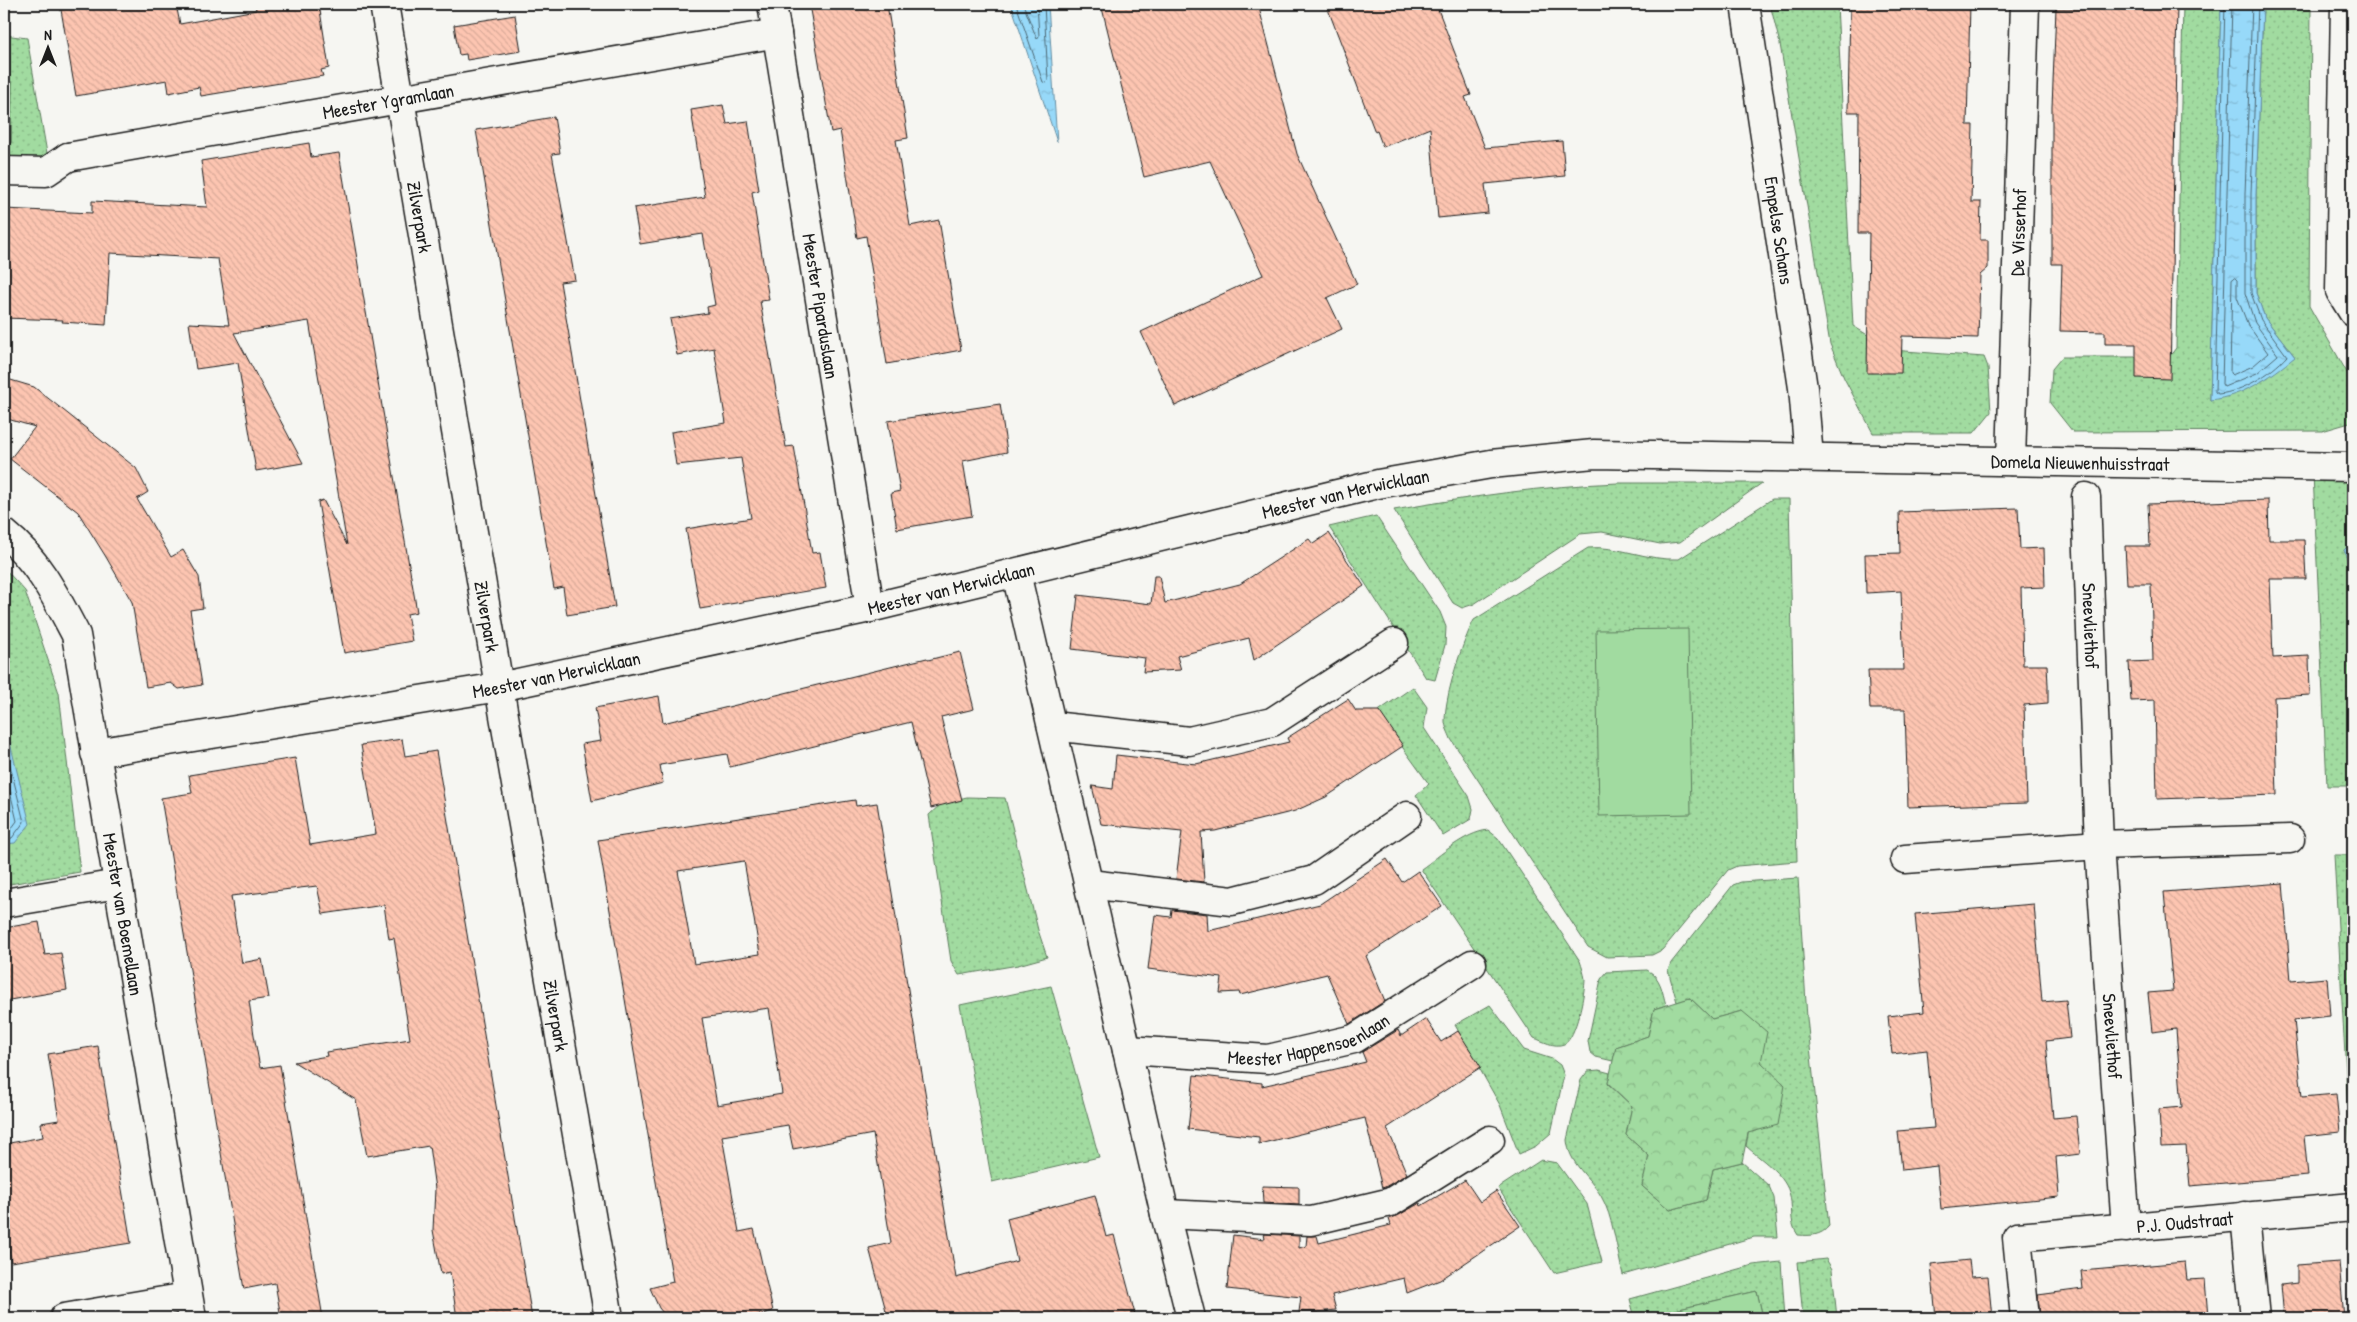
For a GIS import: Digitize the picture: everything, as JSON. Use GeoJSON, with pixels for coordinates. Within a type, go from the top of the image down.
{"type":"FeatureCollection","features":[{"type":"Feature","properties":{"kind":"street","name":"Zilverpark"},"geometry":{"type":"LineString","coordinates":[[384,4],[499,687],[609,1318]]}},
{"type":"Feature","properties":{"kind":"street","name":"Meester Piparduslaan"},"geometry":{"type":"LineString","coordinates":[[772,4],[870,608]]}},
{"type":"Feature","properties":{"kind":"street","name":"Empelse Schans"},"geometry":{"type":"LineString","coordinates":[[1745,4],[1803,388],[1808,457]]}},
{"type":"Feature","properties":{"kind":"street","name":"De Visserhof"},"geometry":{"type":"LineString","coordinates":[[2011,461],[2026,4]]}},
{"type":"Feature","properties":{"kind":"street"},"geometry":{"type":"LineString","coordinates":[[2345,4],[2340,291],[2353,312]]}},
{"type":"Feature","properties":{"kind":"street","name":"Meester Ygramlaan"},"geometry":{"type":"LineString","coordinates":[[4,171],[46,172],[68,157],[777,33]]}},
{"type":"Feature","properties":{"kind":"street","name":"Meester van Merwicklaan"},"geometry":{"type":"LineString","coordinates":[[95,753],[499,687],[870,608],[1378,484],[1491,464],[1594,454],[1808,457]]}},
{"type":"Feature","properties":{"kind":"street","name":"Domela Nieuwenhuisstraat"},"geometry":{"type":"LineString","coordinates":[[1808,457],[2353,466]]}},
{"type":"Feature","properties":{"kind":"street","name":"Sneevliethof"},"geometry":{"type":"LineString","coordinates":[[2086,497],[2099,844],[2126,1228]]}},
{"type":"Feature","properties":{"kind":"street","name":"Meester van Boemellaan"},"geometry":{"type":"LineString","coordinates":[[4,533],[20,546],[49,583],[76,635],[189,1308]]}},
{"type":"Feature","properties":{"kind":"street"},"geometry":{"type":"LineString","coordinates":[[1016,572],[1165,1214],[1191,1318]]}},
{"type":"Feature","properties":{"kind":"street"},"geometry":{"type":"LineString","coordinates":[[1052,726],[1189,741],[1272,722],[1394,643]]}},
{"type":"Feature","properties":{"kind":"street"},"geometry":{"type":"LineString","coordinates":[[1089,884],[1232,901],[1314,880],[1407,816]]}},
{"type":"Feature","properties":{"kind":"street"},"geometry":{"type":"LineString","coordinates":[[1904,859],[2099,844],[2290,839]]}},
{"type":"Feature","properties":{"kind":"street"},"geometry":{"type":"LineString","coordinates":[[4,903],[118,884]]}},
{"type":"Feature","properties":{"kind":"street","name":"Meester Happensoenlaan"},"geometry":{"type":"LineString","coordinates":[[1127,1050],[1268,1059],[1354,1039],[1472,964]]}},
{"type":"Feature","properties":{"kind":"street"},"geometry":{"type":"LineString","coordinates":[[1165,1214],[1311,1221],[1391,1202],[1490,1140]]}},
{"type":"Feature","properties":{"kind":"street","name":"P.J. Oudstraat"},"geometry":{"type":"LineString","coordinates":[[2025,1318],[2017,1237],[2353,1207]]}},
{"type":"Feature","properties":{"kind":"street"},"geometry":{"type":"LineString","coordinates":[[2245,1216],[2255,1318]]}},
{"type":"Feature","properties":{"kind":"street"},"geometry":{"type":"LineString","coordinates":[[64,1318],[189,1308]]}},
{"type":"Feature","properties":{"kind":"green space"},"geometry":{"type":"Polygon","coordinates":[[[1770,4],[1837,4],[1853,326],[1892,350],[1984,357],[1988,367],[1991,412],[1974,433],[1873,433],[1844,378],[1830,344],[1780,44],[1770,4]]]}},
{"type":"Feature","properties":{"kind":"green space"},"geometry":{"type":"Polygon","coordinates":[[[2183,4],[2221,4],[2210,400],[2295,357],[2265,318],[2256,293],[2256,195],[2263,4],[2311,4],[2309,306],[2353,383],[2353,422],[2322,431],[2073,432],[2050,403],[2052,369],[2062,357],[2169,357],[2176,348],[2183,4]]]}},
{"type":"Feature","properties":{"kind":"green space"},"geometry":{"type":"Polygon","coordinates":[[[4,35],[27,38],[48,159],[4,159],[4,142],[11,142],[12,83],[4,82],[4,35]]]}},
{"type":"Feature","properties":{"kind":"green space"},"geometry":{"type":"Polygon","coordinates":[[[4,82],[12,82],[11,143],[4,142],[4,82]]]}},
{"type":"Feature","properties":{"kind":"green space"},"geometry":{"type":"Polygon","coordinates":[[[2313,473],[2353,473],[2353,541],[2344,550],[2353,574],[2353,836],[2352,786],[2327,786],[2313,473]]]}},
{"type":"Feature","properties":{"kind":"green space"},"geometry":{"type":"Polygon","coordinates":[[[1618,483],[1762,483],[1680,542],[1660,544],[1602,532],[1580,534],[1474,604],[1462,608],[1453,603],[1394,510],[1506,493],[1618,483]]]}},
{"type":"Feature","properties":{"kind":"green space"},"geometry":{"type":"Polygon","coordinates":[[[1772,499],[1789,499],[1797,861],[1737,866],[1728,870],[1662,950],[1652,955],[1607,957],[1588,947],[1451,739],[1446,728],[1446,710],[1451,684],[1469,630],[1474,620],[1588,548],[1610,549],[1656,558],[1679,559],[1772,499]]]}},
{"type":"Feature","properties":{"kind":"green space"},"geometry":{"type":"Polygon","coordinates":[[[1376,516],[1440,612],[1446,627],[1445,645],[1435,680],[1426,678],[1329,527],[1376,516]]]}},
{"type":"Feature","properties":{"kind":"green space"},"geometry":{"type":"Polygon","coordinates":[[[4,568],[25,591],[59,693],[80,872],[4,885],[4,844],[15,842],[10,743],[4,728],[4,568]]]}},
{"type":"Feature","properties":{"kind":"green space"},"geometry":{"type":"Polygon","coordinates":[[[1688,629],[1691,814],[1599,816],[1596,630],[1688,629]]]}},
{"type":"Feature","properties":{"kind":"green space"},"geometry":{"type":"Polygon","coordinates":[[[1413,687],[1427,707],[1424,728],[1469,796],[1473,809],[1471,819],[1443,836],[1416,795],[1429,784],[1377,712],[1413,687]]]}},
{"type":"Feature","properties":{"kind":"green space"},"geometry":{"type":"Polygon","coordinates":[[[967,797],[1005,798],[1038,930],[1047,957],[1018,965],[959,975],[951,961],[929,815],[942,803],[967,797]]]}},
{"type":"Feature","properties":{"kind":"green space"},"geometry":{"type":"Polygon","coordinates":[[[1488,830],[1498,838],[1580,961],[1585,979],[1582,1004],[1572,1034],[1564,1044],[1552,1045],[1534,1038],[1421,869],[1470,835],[1488,830]]]}},
{"type":"Feature","properties":{"kind":"green space"},"geometry":{"type":"Polygon","coordinates":[[[2334,855],[2353,855],[2353,1183],[2352,1183],[2334,855]]]}},
{"type":"Feature","properties":{"kind":"green space"},"geometry":{"type":"Polygon","coordinates":[[[1798,878],[1807,1018],[1829,1226],[1815,1235],[1798,1235],[1793,1225],[1790,1197],[1786,1185],[1770,1167],[1746,1146],[1761,1062],[1742,1011],[1712,1019],[1690,998],[1677,1002],[1668,970],[1671,963],[1733,885],[1741,882],[1798,878]]]}},
{"type":"Feature","properties":{"kind":"green space"},"geometry":{"type":"Polygon","coordinates":[[[1647,970],[1658,980],[1666,1005],[1654,1009],[1648,1036],[1616,1047],[1613,1061],[1596,1057],[1590,1052],[1588,1041],[1601,979],[1607,972],[1647,970]]]}},
{"type":"Feature","properties":{"kind":"green space"},"geometry":{"type":"Polygon","coordinates":[[[1051,986],[1099,1157],[992,1182],[960,1005],[1051,986]]]}},
{"type":"Feature","properties":{"kind":"green space"},"geometry":{"type":"Polygon","coordinates":[[[1690,998],[1712,1019],[1742,1011],[1767,1032],[1761,1062],[1785,1085],[1778,1125],[1748,1133],[1742,1162],[1713,1169],[1706,1200],[1670,1210],[1642,1186],[1649,1156],[1626,1135],[1632,1106],[1608,1083],[1616,1047],[1648,1036],[1654,1009],[1690,998]]]}},
{"type":"Feature","properties":{"kind":"green space"},"geometry":{"type":"Polygon","coordinates":[[[1490,1005],[1524,1050],[1552,1059],[1560,1065],[1564,1075],[1551,1133],[1536,1146],[1519,1154],[1500,1105],[1455,1025],[1490,1005]]]}},
{"type":"Feature","properties":{"kind":"green space"},"geometry":{"type":"Polygon","coordinates":[[[1599,1070],[1610,1073],[1608,1084],[1632,1106],[1626,1135],[1649,1156],[1642,1186],[1670,1210],[1706,1200],[1713,1169],[1742,1162],[1769,1186],[1774,1198],[1778,1237],[1754,1237],[1623,1275],[1612,1223],[1605,1204],[1596,1189],[1575,1163],[1567,1140],[1581,1080],[1588,1071],[1599,1070]]]}},
{"type":"Feature","properties":{"kind":"green space"},"geometry":{"type":"Polygon","coordinates":[[[1541,1160],[1557,1163],[1587,1204],[1602,1262],[1554,1273],[1498,1188],[1541,1160]]]}},
{"type":"Feature","properties":{"kind":"green space"},"geometry":{"type":"Polygon","coordinates":[[[1826,1259],[1832,1269],[1837,1318],[1803,1318],[1798,1262],[1826,1259]]]}},
{"type":"Feature","properties":{"kind":"green space"},"geometry":{"type":"Polygon","coordinates":[[[1781,1262],[1785,1318],[1763,1318],[1757,1291],[1649,1316],[1649,1318],[1635,1318],[1630,1299],[1753,1265],[1781,1262]]]}},
{"type":"Feature","properties":{"kind":"green space"},"geometry":{"type":"Polygon","coordinates":[[[1757,1291],[1763,1318],[1649,1318],[1649,1316],[1757,1291]]]}},
{"type":"Feature","properties":{"kind":"water"},"geometry":{"type":"Polygon","coordinates":[[[1011,4],[1048,4],[1057,142],[1011,4]]]}},
{"type":"Feature","properties":{"kind":"water"},"geometry":{"type":"Polygon","coordinates":[[[2221,4],[2263,4],[2256,195],[2256,293],[2265,318],[2295,357],[2256,385],[2234,395],[2210,400],[2221,4]]]}},
{"type":"Feature","properties":{"kind":"water"},"geometry":{"type":"Polygon","coordinates":[[[2353,541],[2353,574],[2344,550],[2353,541]]]}},
{"type":"Feature","properties":{"kind":"water"},"geometry":{"type":"Polygon","coordinates":[[[4,728],[10,743],[30,824],[15,843],[4,844],[4,728]]]}},
{"type":"Feature","properties":{"kind":"building"},"geometry":{"type":"Polygon","coordinates":[[[60,4],[176,4],[180,24],[256,10],[255,4],[319,4],[329,68],[321,70],[323,76],[201,96],[199,87],[169,93],[167,80],[76,96],[60,4]]]}},
{"type":"Feature","properties":{"kind":"building"},"geometry":{"type":"Polygon","coordinates":[[[809,4],[887,4],[908,138],[896,140],[910,226],[939,220],[961,350],[887,364],[866,236],[857,238],[840,130],[831,132],[809,4]]]}},
{"type":"Feature","properties":{"kind":"building"},"geometry":{"type":"Polygon","coordinates":[[[1101,4],[1258,4],[1297,154],[1357,284],[1327,298],[1342,329],[1175,406],[1141,332],[1263,275],[1210,161],[1144,177],[1101,4]]]}},
{"type":"Feature","properties":{"kind":"building"},"geometry":{"type":"Polygon","coordinates":[[[1326,4],[1436,4],[1471,95],[1465,97],[1485,148],[1562,141],[1565,176],[1485,184],[1488,213],[1438,218],[1430,128],[1383,147],[1377,131],[1375,132],[1326,4]]]}},
{"type":"Feature","properties":{"kind":"building"},"geometry":{"type":"Polygon","coordinates":[[[1850,4],[1970,4],[1967,125],[1973,125],[1971,202],[1981,202],[1980,240],[1988,240],[1988,268],[1980,275],[1978,338],[1902,336],[1901,373],[1867,373],[1869,233],[1858,233],[1859,112],[1848,112],[1850,4]]]}},
{"type":"Feature","properties":{"kind":"building"},"geometry":{"type":"Polygon","coordinates":[[[2118,4],[2177,4],[2170,379],[2136,378],[2136,344],[2105,344],[2105,332],[2060,331],[2062,264],[2052,264],[2052,107],[2056,8],[2118,8],[2118,4]]]}},
{"type":"Feature","properties":{"kind":"building"},"geometry":{"type":"Polygon","coordinates":[[[515,15],[521,51],[467,60],[466,54],[459,55],[454,25],[515,15]]]}},
{"type":"Feature","properties":{"kind":"building"},"geometry":{"type":"Polygon","coordinates":[[[723,105],[727,124],[748,121],[759,190],[752,192],[769,300],[760,301],[786,447],[794,446],[812,553],[820,552],[826,588],[700,609],[686,529],[751,518],[741,458],[676,465],[671,432],[726,423],[714,348],[677,355],[670,319],[708,313],[707,307],[715,305],[703,234],[640,244],[634,208],[705,197],[691,110],[723,105]]]}},
{"type":"Feature","properties":{"kind":"building"},"geometry":{"type":"Polygon","coordinates":[[[554,117],[560,153],[552,154],[575,280],[560,282],[615,607],[567,615],[563,587],[554,589],[476,130],[554,117]]]}},
{"type":"Feature","properties":{"kind":"building"},"geometry":{"type":"Polygon","coordinates":[[[309,143],[311,157],[339,153],[417,612],[407,614],[412,641],[344,653],[318,502],[323,500],[347,545],[309,321],[234,333],[303,463],[256,471],[238,363],[196,369],[189,323],[229,325],[218,259],[110,253],[106,325],[62,322],[63,320],[4,318],[4,209],[92,213],[92,201],[207,207],[201,161],[309,143]]]}},
{"type":"Feature","properties":{"kind":"building"},"geometry":{"type":"Polygon","coordinates":[[[4,378],[34,387],[136,468],[148,492],[137,499],[171,557],[183,550],[199,577],[203,608],[190,610],[202,685],[179,689],[171,683],[146,687],[132,602],[106,557],[78,512],[10,459],[35,427],[4,418],[4,378]]]}},
{"type":"Feature","properties":{"kind":"building"},"geometry":{"type":"Polygon","coordinates":[[[1000,404],[1007,452],[963,461],[972,516],[897,529],[891,493],[900,491],[888,421],[1000,404]]]}},
{"type":"Feature","properties":{"kind":"building"},"geometry":{"type":"Polygon","coordinates":[[[2268,500],[2269,540],[2304,540],[2306,579],[2270,579],[2273,658],[2309,656],[2310,695],[2274,697],[2277,795],[2157,799],[2155,700],[2131,701],[2129,662],[2153,661],[2151,584],[2127,584],[2125,546],[2150,546],[2148,504],[2268,500]]]}},
{"type":"Feature","properties":{"kind":"building"},"geometry":{"type":"Polygon","coordinates":[[[2018,508],[2020,549],[2044,548],[2045,587],[2021,588],[2023,665],[2047,665],[2048,685],[2048,703],[2024,705],[2027,803],[1908,807],[1905,709],[1870,709],[1868,670],[1904,670],[1901,591],[1866,593],[1865,554],[1900,553],[1899,512],[2018,508]]]}},
{"type":"Feature","properties":{"kind":"building"},"geometry":{"type":"Polygon","coordinates":[[[1329,533],[1364,586],[1254,660],[1249,638],[1177,656],[1181,670],[1143,672],[1145,658],[1072,649],[1078,595],[1151,604],[1154,576],[1159,576],[1165,603],[1240,584],[1309,539],[1313,544],[1329,533]]]}},
{"type":"Feature","properties":{"kind":"building"},"geometry":{"type":"Polygon","coordinates":[[[960,652],[974,709],[941,717],[962,800],[931,808],[911,722],[730,767],[727,754],[660,765],[663,783],[592,801],[582,744],[601,741],[595,708],[659,696],[663,723],[927,658],[928,660],[960,652]]]}},
{"type":"Feature","properties":{"kind":"building"},"geometry":{"type":"Polygon","coordinates":[[[1348,699],[1356,711],[1379,711],[1403,746],[1326,797],[1295,811],[1215,831],[1201,832],[1204,882],[1176,879],[1182,832],[1101,824],[1092,786],[1113,789],[1116,755],[1196,764],[1289,742],[1287,738],[1348,699]]]}},
{"type":"Feature","properties":{"kind":"building"},"geometry":{"type":"Polygon","coordinates":[[[402,739],[405,756],[436,751],[532,1318],[457,1318],[450,1272],[441,1274],[433,1230],[435,1189],[429,1146],[367,1156],[356,1100],[294,1062],[327,1056],[326,1052],[410,1039],[394,938],[389,939],[384,905],[323,914],[317,886],[231,896],[242,963],[262,959],[269,998],[249,1001],[254,1035],[260,1068],[280,1065],[323,1318],[281,1318],[275,1283],[244,1289],[161,798],[192,793],[189,775],[295,758],[310,845],[376,834],[361,745],[402,739]]]}},
{"type":"Feature","properties":{"kind":"building"},"geometry":{"type":"Polygon","coordinates":[[[855,800],[856,806],[877,803],[956,1278],[1017,1261],[1007,1218],[1095,1195],[1106,1237],[1114,1235],[1136,1318],[888,1318],[869,1248],[891,1243],[873,1134],[793,1149],[788,1125],[722,1136],[739,1232],[754,1229],[773,1311],[747,1318],[676,1318],[663,1313],[650,1288],[673,1282],[598,840],[855,800]],[[744,861],[678,871],[694,964],[760,954],[744,861]],[[769,1008],[702,1018],[717,1105],[782,1094],[769,1008]]]}},
{"type":"Feature","properties":{"kind":"building"},"geometry":{"type":"Polygon","coordinates":[[[1387,859],[1402,882],[1418,871],[1442,906],[1366,956],[1385,1001],[1349,1024],[1327,974],[1240,995],[1239,992],[1220,993],[1222,978],[1148,969],[1155,915],[1171,917],[1172,910],[1207,914],[1208,931],[1320,904],[1387,859]]]}},
{"type":"Feature","properties":{"kind":"building"},"geometry":{"type":"Polygon","coordinates":[[[2283,883],[2291,981],[2327,978],[2330,1016],[2294,1020],[2302,1097],[2336,1094],[2340,1132],[2304,1136],[2308,1176],[2190,1186],[2186,1146],[2161,1147],[2159,1109],[2182,1107],[2176,1029],[2152,1032],[2148,993],[2173,991],[2164,892],[2283,883]]]}},
{"type":"Feature","properties":{"kind":"building"},"geometry":{"type":"Polygon","coordinates":[[[2034,904],[2042,1002],[2066,1000],[2070,1038],[2046,1041],[2053,1118],[2076,1116],[2080,1154],[2056,1157],[2059,1197],[1941,1209],[1937,1166],[1902,1170],[1898,1131],[1934,1128],[1927,1050],[1892,1054],[1888,1016],[1924,1012],[1915,914],[2034,904]]]}},
{"type":"Feature","properties":{"kind":"building"},"geometry":{"type":"Polygon","coordinates":[[[39,922],[45,955],[61,953],[67,990],[4,1001],[4,928],[39,922]]]}},
{"type":"Feature","properties":{"kind":"building"},"geometry":{"type":"Polygon","coordinates":[[[1426,1019],[1441,1042],[1458,1031],[1481,1067],[1387,1128],[1407,1174],[1385,1187],[1382,1188],[1365,1118],[1259,1144],[1259,1137],[1188,1129],[1194,1075],[1262,1083],[1262,1086],[1366,1062],[1362,1052],[1398,1030],[1401,1036],[1426,1019]]]}},
{"type":"Feature","properties":{"kind":"building"},"geometry":{"type":"Polygon","coordinates":[[[98,1046],[131,1243],[11,1262],[4,1218],[4,1144],[43,1137],[41,1123],[59,1120],[48,1054],[98,1046]]]}},
{"type":"Feature","properties":{"kind":"building"},"geometry":{"type":"Polygon","coordinates":[[[1465,1180],[1480,1202],[1496,1191],[1520,1226],[1440,1280],[1407,1293],[1404,1278],[1332,1295],[1336,1310],[1317,1312],[1299,1312],[1301,1297],[1227,1289],[1233,1235],[1265,1239],[1264,1234],[1299,1236],[1299,1248],[1306,1246],[1307,1236],[1317,1236],[1319,1243],[1391,1225],[1389,1219],[1420,1203],[1421,1206],[1465,1180]]]}},
{"type":"Feature","properties":{"kind":"building"},"geometry":{"type":"Polygon","coordinates":[[[1262,1186],[1299,1187],[1299,1205],[1263,1203],[1262,1186]]]}},
{"type":"Feature","properties":{"kind":"building"},"geometry":{"type":"Polygon","coordinates":[[[1969,1260],[1971,1277],[1988,1276],[1992,1318],[1936,1318],[1931,1264],[1969,1260]]]}},
{"type":"Feature","properties":{"kind":"building"},"geometry":{"type":"Polygon","coordinates":[[[2185,1262],[2187,1280],[2205,1279],[2208,1318],[2040,1318],[2038,1295],[2083,1289],[2081,1271],[2185,1262]]]}},
{"type":"Feature","properties":{"kind":"building"},"geometry":{"type":"Polygon","coordinates":[[[2339,1262],[2344,1318],[2284,1318],[2281,1285],[2297,1283],[2297,1265],[2339,1262]]]}}]}
